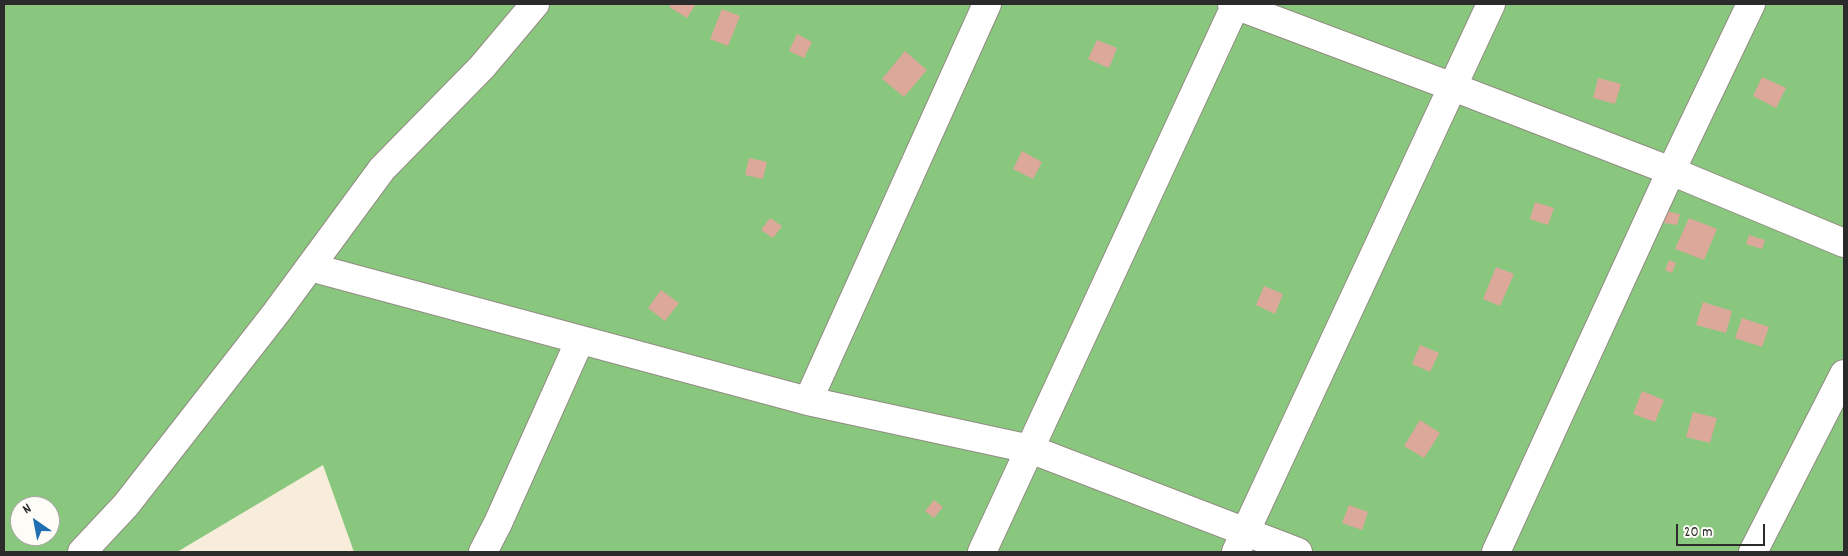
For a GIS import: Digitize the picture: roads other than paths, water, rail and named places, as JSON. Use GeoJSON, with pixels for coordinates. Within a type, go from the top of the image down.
{"type":"FeatureCollection","features":[{"type":"Feature","properties":{"kind":"street"},"geometry":{"type":"LineString","coordinates":[[82,552],[126,505],[310,268],[382,169],[482,67],[535,4]]}},
{"type":"Feature","properties":{"kind":"street"},"geometry":{"type":"LineString","coordinates":[[808,401],[988,4]]}},
{"type":"Feature","properties":{"kind":"street"},"geometry":{"type":"LineString","coordinates":[[982,552],[1235,4],[1671,171],[1844,243]]}},
{"type":"Feature","properties":{"kind":"street"},"geometry":{"type":"LineString","coordinates":[[1240,542],[1491,4]]}},
{"type":"Feature","properties":{"kind":"street"},"geometry":{"type":"LineString","coordinates":[[1496,552],[1750,4]]}},
{"type":"Feature","properties":{"kind":"street"},"geometry":{"type":"LineString","coordinates":[[310,268],[808,401],[1030,449],[1240,542],[1298,552]]}},
{"type":"Feature","properties":{"kind":"street"},"geometry":{"type":"LineString","coordinates":[[483,552],[498,523],[580,340]]}},
{"type":"Feature","properties":{"kind":"street"},"geometry":{"type":"LineString","coordinates":[[1753,552],[1844,374]]}}]}
